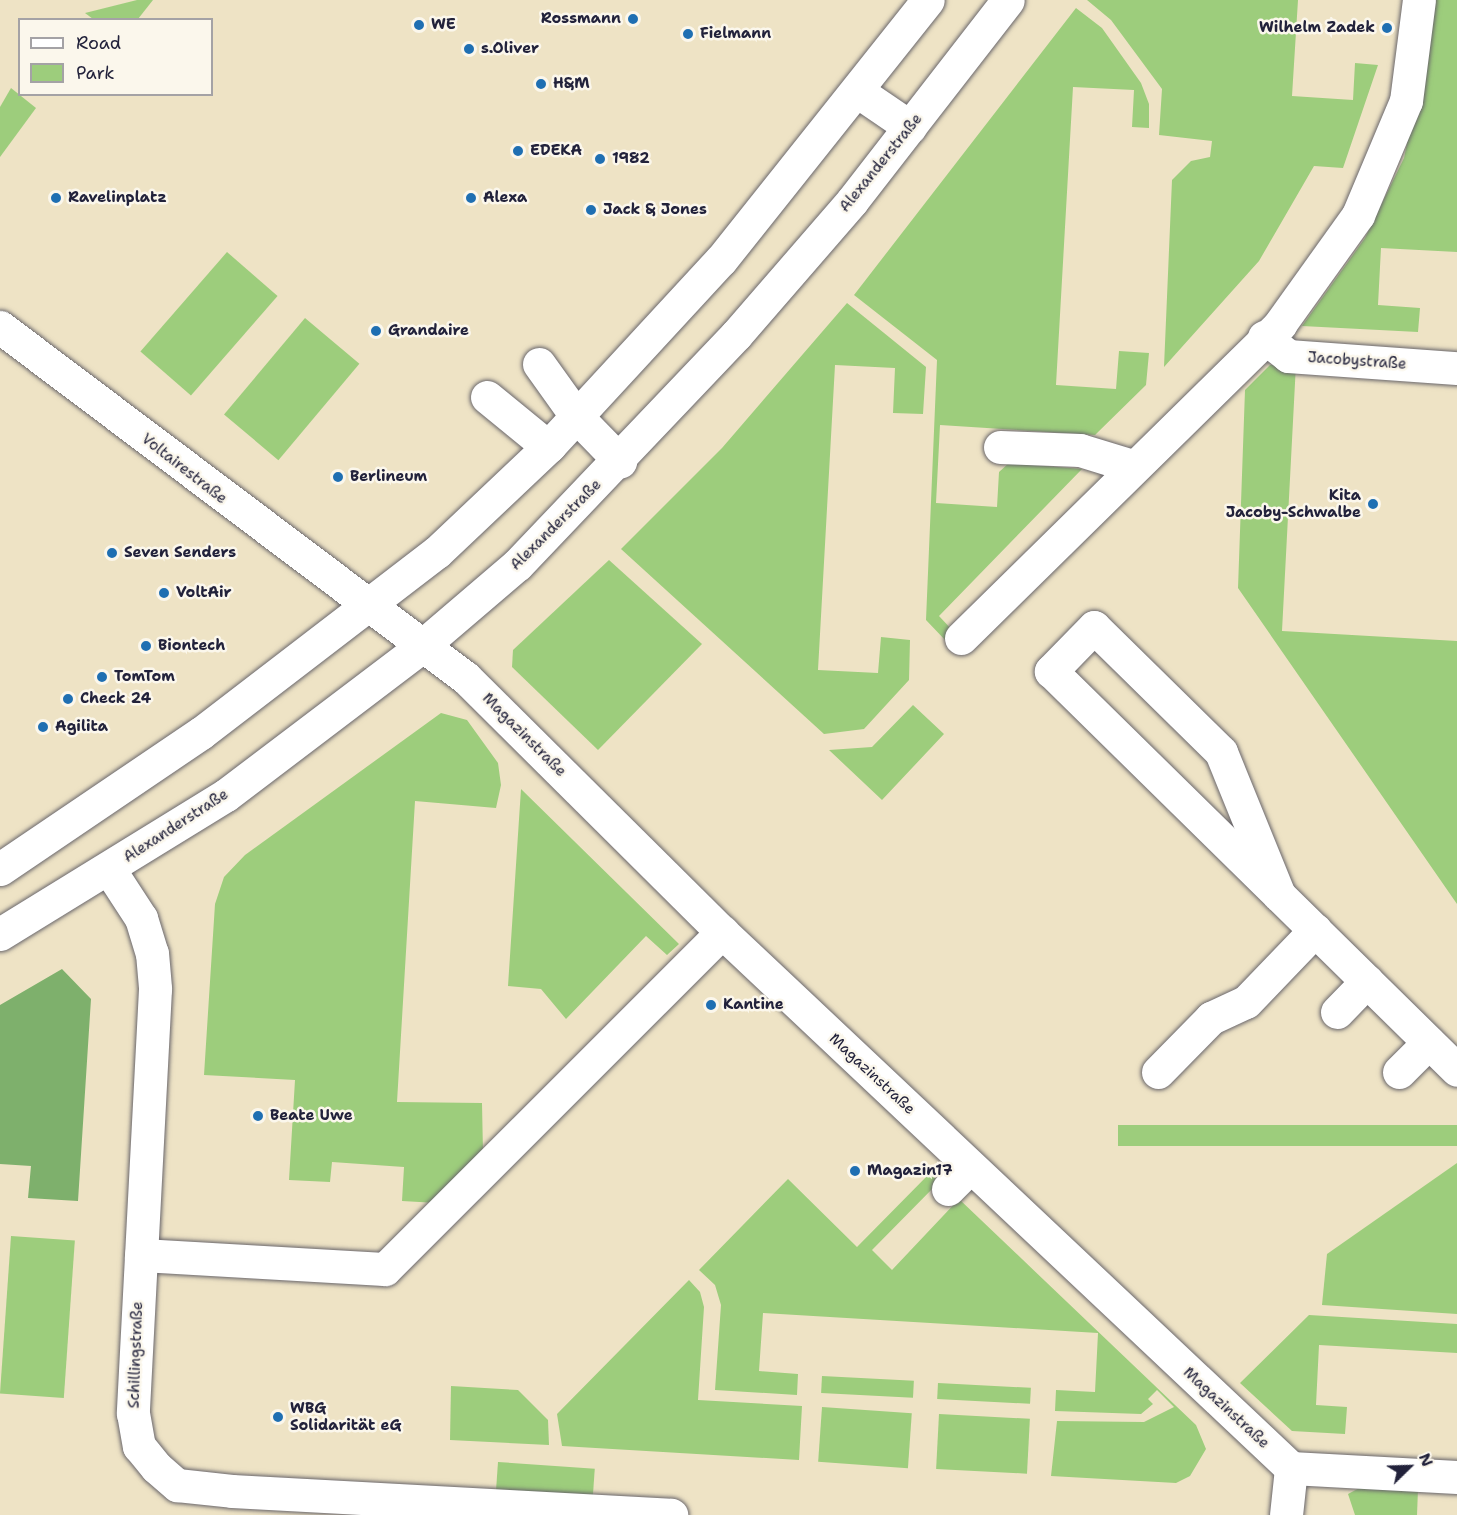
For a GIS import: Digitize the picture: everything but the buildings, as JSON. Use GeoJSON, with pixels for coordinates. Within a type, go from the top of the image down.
{"type":"FeatureCollection","features":[{"type":"Feature","properties":{"kind":"street"},"geometry":{"type":"LineString","coordinates":[[0,867],[201,733],[370,608],[548,447],[721,260],[928,0]]}},
{"type":"Feature","properties":{"kind":"street","name":"Alexanderstraße"},"geometry":{"type":"LineString","coordinates":[[0,934],[226,795],[422,646],[516,565],[620,461],[736,335],[910,127],[1008,0]]}},
{"type":"Feature","properties":{"kind":"street"},"geometry":{"type":"LineString","coordinates":[[961,638],[1264,337],[1358,215],[1386,158],[1406,100],[1419,0]]}},
{"type":"Feature","properties":{"kind":"street"},"geometry":{"type":"LineString","coordinates":[[857,91],[910,127]]}},
{"type":"Feature","properties":{"kind":"street","name":"Voltairestraße"},"geometry":{"type":"LineString","coordinates":[[0,327],[422,646]]}},
{"type":"Feature","properties":{"kind":"street","name":"Jacobystraße"},"geometry":{"type":"LineString","coordinates":[[1264,337],[1288,356],[1457,368]]}},
{"type":"Feature","properties":{"kind":"street"},"geometry":{"type":"LineString","coordinates":[[539,364],[577,417],[620,461]]}},
{"type":"Feature","properties":{"kind":"street"},"geometry":{"type":"LineString","coordinates":[[488,397],[548,447]]}},
{"type":"Feature","properties":{"kind":"street"},"geometry":{"type":"LineString","coordinates":[[1000,447],[1080,450],[1132,466]]}},
{"type":"Feature","properties":{"kind":"street"},"geometry":{"type":"LineString","coordinates":[[1279,895],[1221,752],[1094,627],[1051,671],[1457,1070]]}},
{"type":"Feature","properties":{"kind":"street","name":"Magazinstraße"},"geometry":{"type":"LineString","coordinates":[[422,646],[475,686],[722,932],[959,1178],[1291,1468]]}},
{"type":"Feature","properties":{"kind":"street","name":"Schillingstraße"},"geometry":{"type":"LineString","coordinates":[[109,869],[141,918],[152,953],[155,1022],[133,1413],[139,1446],[177,1485],[551,1512],[671,1515]]}},
{"type":"Feature","properties":{"kind":"street"},"geometry":{"type":"LineString","coordinates":[[1158,1072],[1211,1018],[1246,1002],[1315,930]]}},
{"type":"Feature","properties":{"kind":"street"},"geometry":{"type":"LineString","coordinates":[[141,1255],[385,1269],[722,932]]}},
{"type":"Feature","properties":{"kind":"street"},"geometry":{"type":"LineString","coordinates":[[1337,1012],[1367,981]]}},
{"type":"Feature","properties":{"kind":"street"},"geometry":{"type":"LineString","coordinates":[[1399,1072],[1429,1042]]}},
{"type":"Feature","properties":{"kind":"street"},"geometry":{"type":"LineString","coordinates":[[1286,1515],[1291,1468],[1457,1477]]}},
{"type":"Feature","properties":{"kind":"green space"},"geometry":{"type":"Polygon","coordinates":[[[137,0],[153,0],[139,18],[92,18],[85,13],[137,0]]]}},
{"type":"Feature","properties":{"kind":"green space"},"geometry":{"type":"Polygon","coordinates":[[[1087,0],[1298,0],[1292,96],[1353,100],[1355,63],[1378,65],[1343,168],[1314,166],[1259,261],[1164,367],[1172,180],[1191,161],[1210,157],[1212,141],[1159,135],[1162,89],[1111,20],[1087,0]]]}},
{"type":"Feature","properties":{"kind":"green space"},"geometry":{"type":"Polygon","coordinates":[[[1436,0],[1457,0],[1457,252],[1381,248],[1378,305],[1420,308],[1418,332],[1302,326],[1365,238],[1404,158],[1436,0]]]}},
{"type":"Feature","properties":{"kind":"green space"},"geometry":{"type":"Polygon","coordinates":[[[1076,8],[1102,28],[1141,83],[1149,104],[1149,128],[1132,127],[1134,90],[1073,87],[1056,385],[1116,389],[1119,351],[1149,353],[1146,385],[1095,435],[940,425],[936,503],[997,507],[999,472],[1009,463],[1082,469],[939,616],[954,632],[946,641],[926,620],[937,360],[854,295],[1076,8]]]}},
{"type":"Feature","properties":{"kind":"green space"},"geometry":{"type":"Polygon","coordinates":[[[11,88],[18,96],[36,108],[0,157],[0,107],[11,88]]]}},
{"type":"Feature","properties":{"kind":"green space"},"geometry":{"type":"Polygon","coordinates":[[[227,252],[278,296],[191,396],[140,352],[227,252]]]}},
{"type":"Feature","properties":{"kind":"green space"},"geometry":{"type":"Polygon","coordinates":[[[847,303],[926,367],[923,414],[893,413],[895,368],[835,365],[818,670],[878,673],[881,637],[910,640],[909,680],[864,729],[824,734],[621,549],[722,448],[847,303]]]}},
{"type":"Feature","properties":{"kind":"green space"},"geometry":{"type":"Polygon","coordinates":[[[305,318],[359,364],[278,460],[224,415],[305,318]]]}},
{"type":"Feature","properties":{"kind":"green space"},"geometry":{"type":"Polygon","coordinates":[[[1296,364],[1282,631],[1457,641],[1457,904],[1238,588],[1245,390],[1270,365],[1296,364]]]}},
{"type":"Feature","properties":{"kind":"green space"},"geometry":{"type":"Polygon","coordinates":[[[609,560],[702,644],[598,750],[512,667],[513,650],[609,560]]]}},
{"type":"Feature","properties":{"kind":"green space"},"geometry":{"type":"Polygon","coordinates":[[[913,705],[944,734],[882,800],[829,750],[872,747],[913,705]]]}},
{"type":"Feature","properties":{"kind":"green space"},"geometry":{"type":"Polygon","coordinates":[[[441,713],[467,720],[498,763],[501,785],[496,808],[415,801],[397,1102],[482,1103],[483,1153],[437,1203],[402,1201],[404,1167],[332,1162],[330,1182],[289,1180],[295,1080],[204,1075],[215,904],[224,877],[245,855],[441,713]]]}},
{"type":"Feature","properties":{"kind":"green space"},"geometry":{"type":"Polygon","coordinates":[[[521,789],[679,944],[667,955],[646,936],[566,1019],[541,989],[508,986],[521,789]]]}},
{"type":"Feature","properties":{"kind":"green space"},"geometry":{"type":"Polygon","coordinates":[[[62,969],[91,999],[78,1201],[28,1198],[31,1166],[0,1164],[0,1005],[62,969]]]}},
{"type":"Feature","properties":{"kind":"green space"},"geometry":{"type":"Polygon","coordinates":[[[1118,1125],[1457,1125],[1457,1146],[1118,1146],[1118,1125]]]}},
{"type":"Feature","properties":{"kind":"green space"},"geometry":{"type":"Polygon","coordinates":[[[1457,1163],[1457,1314],[1322,1305],[1327,1254],[1457,1163]]]}},
{"type":"Feature","properties":{"kind":"green space"},"geometry":{"type":"Polygon","coordinates":[[[930,1173],[939,1182],[872,1250],[892,1270],[959,1199],[1196,1425],[1206,1449],[1190,1476],[1176,1483],[1051,1476],[1057,1421],[1144,1422],[1174,1407],[1157,1390],[1148,1399],[1153,1404],[1141,1414],[1055,1411],[1056,1390],[1095,1392],[1098,1333],[763,1313],[759,1371],[798,1374],[797,1395],[715,1390],[721,1305],[715,1285],[699,1270],[788,1179],[857,1247],[930,1173]]]}},
{"type":"Feature","properties":{"kind":"green space"},"geometry":{"type":"Polygon","coordinates":[[[11,1236],[75,1240],[64,1398],[0,1394],[11,1236]]]}},
{"type":"Feature","properties":{"kind":"green space"},"geometry":{"type":"Polygon","coordinates":[[[689,1280],[700,1292],[704,1307],[698,1400],[802,1406],[799,1460],[562,1446],[557,1414],[689,1280]]]}},
{"type":"Feature","properties":{"kind":"green space"},"geometry":{"type":"Polygon","coordinates":[[[1309,1315],[1457,1324],[1457,1353],[1319,1345],[1316,1405],[1347,1407],[1345,1434],[1292,1431],[1240,1383],[1309,1315]]]}},
{"type":"Feature","properties":{"kind":"green space"},"geometry":{"type":"Polygon","coordinates":[[[822,1376],[914,1381],[913,1398],[821,1393],[822,1376]]]}},
{"type":"Feature","properties":{"kind":"green space"},"geometry":{"type":"Polygon","coordinates":[[[938,1383],[1031,1388],[1030,1404],[937,1399],[938,1383]]]}},
{"type":"Feature","properties":{"kind":"green space"},"geometry":{"type":"Polygon","coordinates":[[[451,1386],[518,1390],[548,1420],[549,1445],[450,1440],[451,1386]]]}},
{"type":"Feature","properties":{"kind":"green space"},"geometry":{"type":"Polygon","coordinates":[[[822,1407],[912,1413],[908,1468],[818,1462],[822,1407]]]}},
{"type":"Feature","properties":{"kind":"green space"},"geometry":{"type":"Polygon","coordinates":[[[939,1414],[1030,1419],[1027,1474],[936,1469],[939,1414]]]}},
{"type":"Feature","properties":{"kind":"green space"},"geometry":{"type":"Polygon","coordinates":[[[498,1462],[595,1469],[593,1499],[496,1492],[498,1462]]]}},
{"type":"Feature","properties":{"kind":"green space"},"geometry":{"type":"Polygon","coordinates":[[[1365,1485],[1418,1489],[1417,1515],[1355,1515],[1348,1494],[1365,1485]]]}},
{"type":"Feature","properties":{"kind":"place","name":"Rossmann"},"geometry":{"type":"Point","coordinates":[633,19]}},
{"type":"Feature","properties":{"kind":"place","name":"WE"},"geometry":{"type":"Point","coordinates":[419,25]}},
{"type":"Feature","properties":{"kind":"place","name":"Wilhelm Zadek"},"geometry":{"type":"Point","coordinates":[1387,28]}},
{"type":"Feature","properties":{"kind":"place","name":"Fielmann"},"geometry":{"type":"Point","coordinates":[688,34]}},
{"type":"Feature","properties":{"kind":"place","name":"s.Oliver"},"geometry":{"type":"Point","coordinates":[469,49]}},
{"type":"Feature","properties":{"kind":"place","name":"H&M"},"geometry":{"type":"Point","coordinates":[541,84]}},
{"type":"Feature","properties":{"kind":"place","name":"EDEKA"},"geometry":{"type":"Point","coordinates":[518,151]}},
{"type":"Feature","properties":{"kind":"place","name":"1982"},"geometry":{"type":"Point","coordinates":[600,159]}},
{"type":"Feature","properties":{"kind":"place","name":"Ravelinplatz"},"geometry":{"type":"Point","coordinates":[56,198]}},
{"type":"Feature","properties":{"kind":"place","name":"Alexa"},"geometry":{"type":"Point","coordinates":[471,198]}},
{"type":"Feature","properties":{"kind":"place","name":"Jack & Jones"},"geometry":{"type":"Point","coordinates":[591,210]}},
{"type":"Feature","properties":{"kind":"place","name":"Grandaire"},"geometry":{"type":"Point","coordinates":[376,331]}},
{"type":"Feature","properties":{"kind":"place","name":"Berlineum"},"geometry":{"type":"Point","coordinates":[338,477]}},
{"type":"Feature","properties":{"kind":"place","name":"Kita Jacoby-Schwalbe"},"geometry":{"type":"Point","coordinates":[1373,504]}},
{"type":"Feature","properties":{"kind":"place","name":"Seven Senders"},"geometry":{"type":"Point","coordinates":[112,553]}},
{"type":"Feature","properties":{"kind":"place","name":"VoltAir"},"geometry":{"type":"Point","coordinates":[164,593]}},
{"type":"Feature","properties":{"kind":"place","name":"Biontech"},"geometry":{"type":"Point","coordinates":[146,646]}},
{"type":"Feature","properties":{"kind":"place","name":"TomTom"},"geometry":{"type":"Point","coordinates":[102,677]}},
{"type":"Feature","properties":{"kind":"place","name":"Check 24"},"geometry":{"type":"Point","coordinates":[68,699]}},
{"type":"Feature","properties":{"kind":"place","name":"Agilita"},"geometry":{"type":"Point","coordinates":[43,727]}},
{"type":"Feature","properties":{"kind":"place","name":"Kantine"},"geometry":{"type":"Point","coordinates":[711,1005]}},
{"type":"Feature","properties":{"kind":"place","name":"Beate Uwe"},"geometry":{"type":"Point","coordinates":[258,1116]}},
{"type":"Feature","properties":{"kind":"place","name":"Magazin17"},"geometry":{"type":"Point","coordinates":[855,1171]}},
{"type":"Feature","properties":{"kind":"place","name":"WBG Solidarität eG"},"geometry":{"type":"Point","coordinates":[278,1417]}}]}
